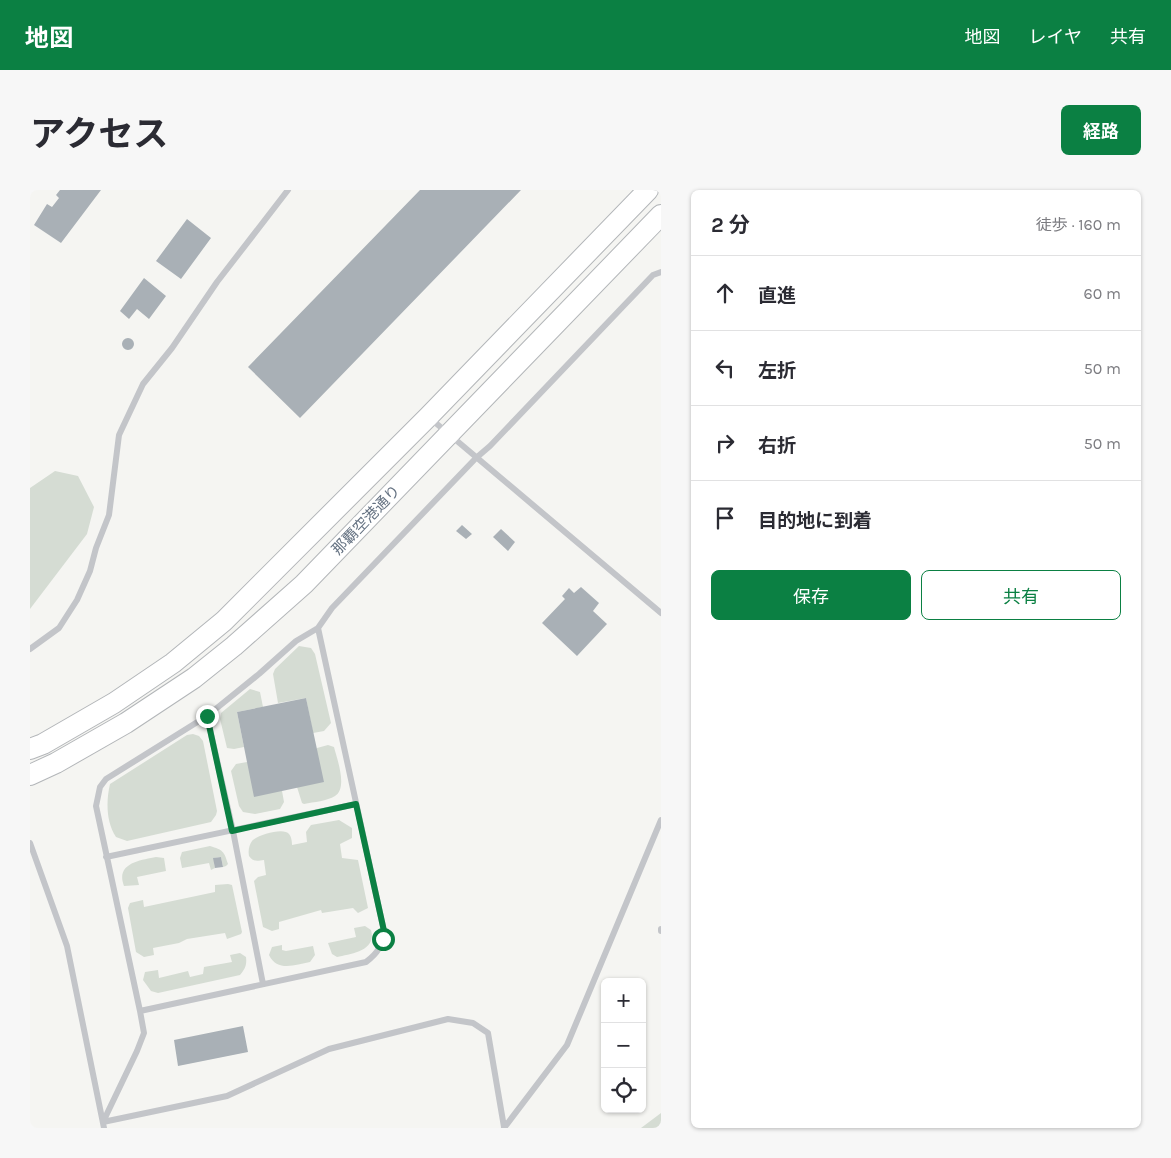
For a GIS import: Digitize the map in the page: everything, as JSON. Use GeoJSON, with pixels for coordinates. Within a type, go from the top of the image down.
{"type":"FeatureCollection","features":[{"type":"Feature","properties":{"kind":"highway","name":"那覇空港通り"},"geometry":{"type":"LineString","coordinates":[[30,750],[114,703],[173,663],[224,621],[428,417],[648,190]]}},
{"type":"Feature","properties":{"kind":"highway","name":"那覇空港通り"},"geometry":{"type":"LineString","coordinates":[[30,775],[56,763],[126,723],[194,678],[234,646],[304,584],[661,215]]}},
{"type":"Feature","properties":{"kind":"lane"},"geometry":{"type":"LineString","coordinates":[[30,650],[59,628],[84,586],[109,514],[119,435],[144,384],[172,348],[217,282],[288,190]]}},
{"type":"Feature","properties":{"kind":"lane"},"geometry":{"type":"LineString","coordinates":[[103,1125],[144,1033],[96,806],[100,787],[106,780],[207,716],[296,641],[318,628],[332,608],[476,458],[490,446],[653,275],[661,272]]}},
{"type":"Feature","properties":{"kind":"lane"},"geometry":{"type":"LineString","coordinates":[[428,417],[661,613]]}},
{"type":"Feature","properties":{"kind":"lane"},"geometry":{"type":"LineString","coordinates":[[140,1011],[366,962],[375,956],[380,948],[384,931],[318,628]]}},
{"type":"Feature","properties":{"kind":"lane"},"geometry":{"type":"LineString","coordinates":[[207,716],[263,984]]}},
{"type":"Feature","properties":{"kind":"lane"},"geometry":{"type":"LineString","coordinates":[[106,857],[356,804]]}},
{"type":"Feature","properties":{"kind":"lane"},"geometry":{"type":"LineString","coordinates":[[504,1127],[567,1045],[661,820]]}},
{"type":"Feature","properties":{"kind":"lane"},"geometry":{"type":"LineString","coordinates":[[30,843],[67,946],[103,1125]]}},
{"type":"Feature","properties":{"kind":"lane"},"geometry":{"type":"LineString","coordinates":[[103,1125],[227,1096],[329,1049],[448,1019],[473,1023],[488,1033],[504,1127]]}},
{"type":"Feature","properties":{"kind":"shaded area"},"geometry":{"type":"Polygon","coordinates":[[[55,471],[78,476],[94,507],[87,534],[30,609],[30,488],[55,471]]]}},
{"type":"Feature","properties":{"kind":"shaded area"},"geometry":{"type":"Polygon","coordinates":[[[299,646],[311,648],[315,654],[331,723],[324,731],[313,733],[306,698],[278,703],[273,674],[275,669],[299,646]]]}},
{"type":"Feature","properties":{"kind":"shaded area"},"geometry":{"type":"Polygon","coordinates":[[[250,689],[260,692],[263,707],[237,712],[244,747],[227,748],[220,719],[221,713],[250,689]]]}},
{"type":"Feature","properties":{"kind":"shaded area"},"geometry":{"type":"Polygon","coordinates":[[[187,735],[199,736],[203,741],[217,811],[211,822],[127,841],[116,837],[110,825],[108,811],[110,784],[187,735]]]}},
{"type":"Feature","properties":{"kind":"shaded area"},"geometry":{"type":"Polygon","coordinates":[[[328,745],[334,747],[339,766],[341,787],[339,792],[328,799],[304,804],[297,787],[317,748],[328,745]]]}},
{"type":"Feature","properties":{"kind":"shaded area"},"geometry":{"type":"Polygon","coordinates":[[[247,762],[282,791],[284,802],[280,809],[255,814],[243,812],[239,806],[231,771],[236,764],[247,762]]]}},
{"type":"Feature","properties":{"kind":"shaded area"},"geometry":{"type":"Polygon","coordinates":[[[339,820],[352,828],[352,838],[340,844],[342,858],[358,860],[368,908],[358,913],[353,908],[322,913],[321,910],[279,922],[279,929],[272,931],[263,927],[254,881],[258,877],[266,875],[264,860],[255,861],[249,856],[249,848],[252,841],[265,834],[282,831],[290,835],[292,845],[307,842],[306,832],[311,825],[339,820]]]}},
{"type":"Feature","properties":{"kind":"shaded area"},"geometry":{"type":"Polygon","coordinates":[[[210,846],[222,852],[228,864],[226,866],[223,867],[221,857],[214,858],[215,868],[211,870],[209,863],[182,868],[180,858],[182,852],[210,846]]]}},
{"type":"Feature","properties":{"kind":"shaded area"},"geometry":{"type":"Polygon","coordinates":[[[156,857],[164,858],[166,871],[137,877],[139,885],[124,886],[122,878],[126,868],[137,861],[156,857]]]}},
{"type":"Feature","properties":{"kind":"shaded area"},"geometry":{"type":"Polygon","coordinates":[[[215,885],[232,885],[241,934],[227,939],[225,933],[187,939],[179,943],[153,948],[154,955],[144,957],[136,952],[128,908],[130,903],[143,900],[144,907],[215,892],[215,885]]]}},
{"type":"Feature","properties":{"kind":"shaded area"},"geometry":{"type":"Polygon","coordinates":[[[365,926],[371,930],[372,937],[367,947],[343,956],[337,957],[332,954],[328,943],[356,937],[354,928],[365,926]]]}},
{"type":"Feature","properties":{"kind":"shaded area"},"geometry":{"type":"Polygon","coordinates":[[[282,945],[282,950],[286,951],[313,946],[315,955],[310,962],[293,966],[277,964],[269,955],[272,947],[282,945]]]}},
{"type":"Feature","properties":{"kind":"shaded area"},"geometry":{"type":"Polygon","coordinates":[[[240,953],[246,957],[246,960],[245,967],[240,975],[158,993],[151,991],[143,980],[145,972],[158,970],[159,978],[188,971],[190,977],[203,974],[204,967],[232,962],[230,955],[240,953]]]}},
{"type":"Feature","properties":{"kind":"shaded area"},"geometry":{"type":"Polygon","coordinates":[[[661,1113],[661,1128],[641,1128],[661,1113]]]}},
{"type":"Feature","properties":{"kind":"building"},"geometry":{"type":"Polygon","coordinates":[[[60,190],[101,190],[61,243],[34,225],[47,204],[52,207],[59,198],[56,195],[60,190]]]}},
{"type":"Feature","properties":{"kind":"building"},"geometry":{"type":"Polygon","coordinates":[[[420,190],[521,190],[300,418],[248,367],[420,190]]]}},
{"type":"Feature","properties":{"kind":"building"},"geometry":{"type":"Polygon","coordinates":[[[187,219],[211,238],[181,279],[156,261],[187,219]]]}},
{"type":"Feature","properties":{"kind":"building"},"geometry":{"type":"Polygon","coordinates":[[[144,278],[166,296],[149,319],[137,309],[129,319],[120,311],[144,278]]]}},
{"type":"Feature","properties":{"kind":"building"},"geometry":{"type":"Polygon","coordinates":[[[126,338],[130,338],[134,344],[130,350],[126,350],[122,346],[122,342],[126,338]]]}},
{"type":"Feature","properties":{"kind":"building"},"geometry":{"type":"Polygon","coordinates":[[[462,525],[472,534],[466,539],[456,531],[462,525]]]}},
{"type":"Feature","properties":{"kind":"building"},"geometry":{"type":"Polygon","coordinates":[[[501,529],[515,542],[508,551],[493,537],[501,529]]]}},
{"type":"Feature","properties":{"kind":"building"},"geometry":{"type":"Polygon","coordinates":[[[581,587],[599,603],[593,611],[607,624],[577,656],[542,623],[565,599],[562,596],[569,588],[574,593],[581,587]]]}},
{"type":"Feature","properties":{"kind":"building"},"geometry":{"type":"Polygon","coordinates":[[[306,698],[324,782],[254,797],[237,712],[306,698]]]}},
{"type":"Feature","properties":{"kind":"building"},"geometry":{"type":"Polygon","coordinates":[[[221,857],[223,867],[215,868],[213,858],[221,857]]]}},
{"type":"Feature","properties":{"kind":"building"},"geometry":{"type":"Polygon","coordinates":[[[243,1026],[248,1052],[178,1066],[174,1040],[243,1026]]]}},
{"type":"Feature","properties":{"kind":"route"},"geometry":{"type":"LineString","coordinates":[[207,716],[232,831],[356,804],[384,931],[383,939]]}}]}
